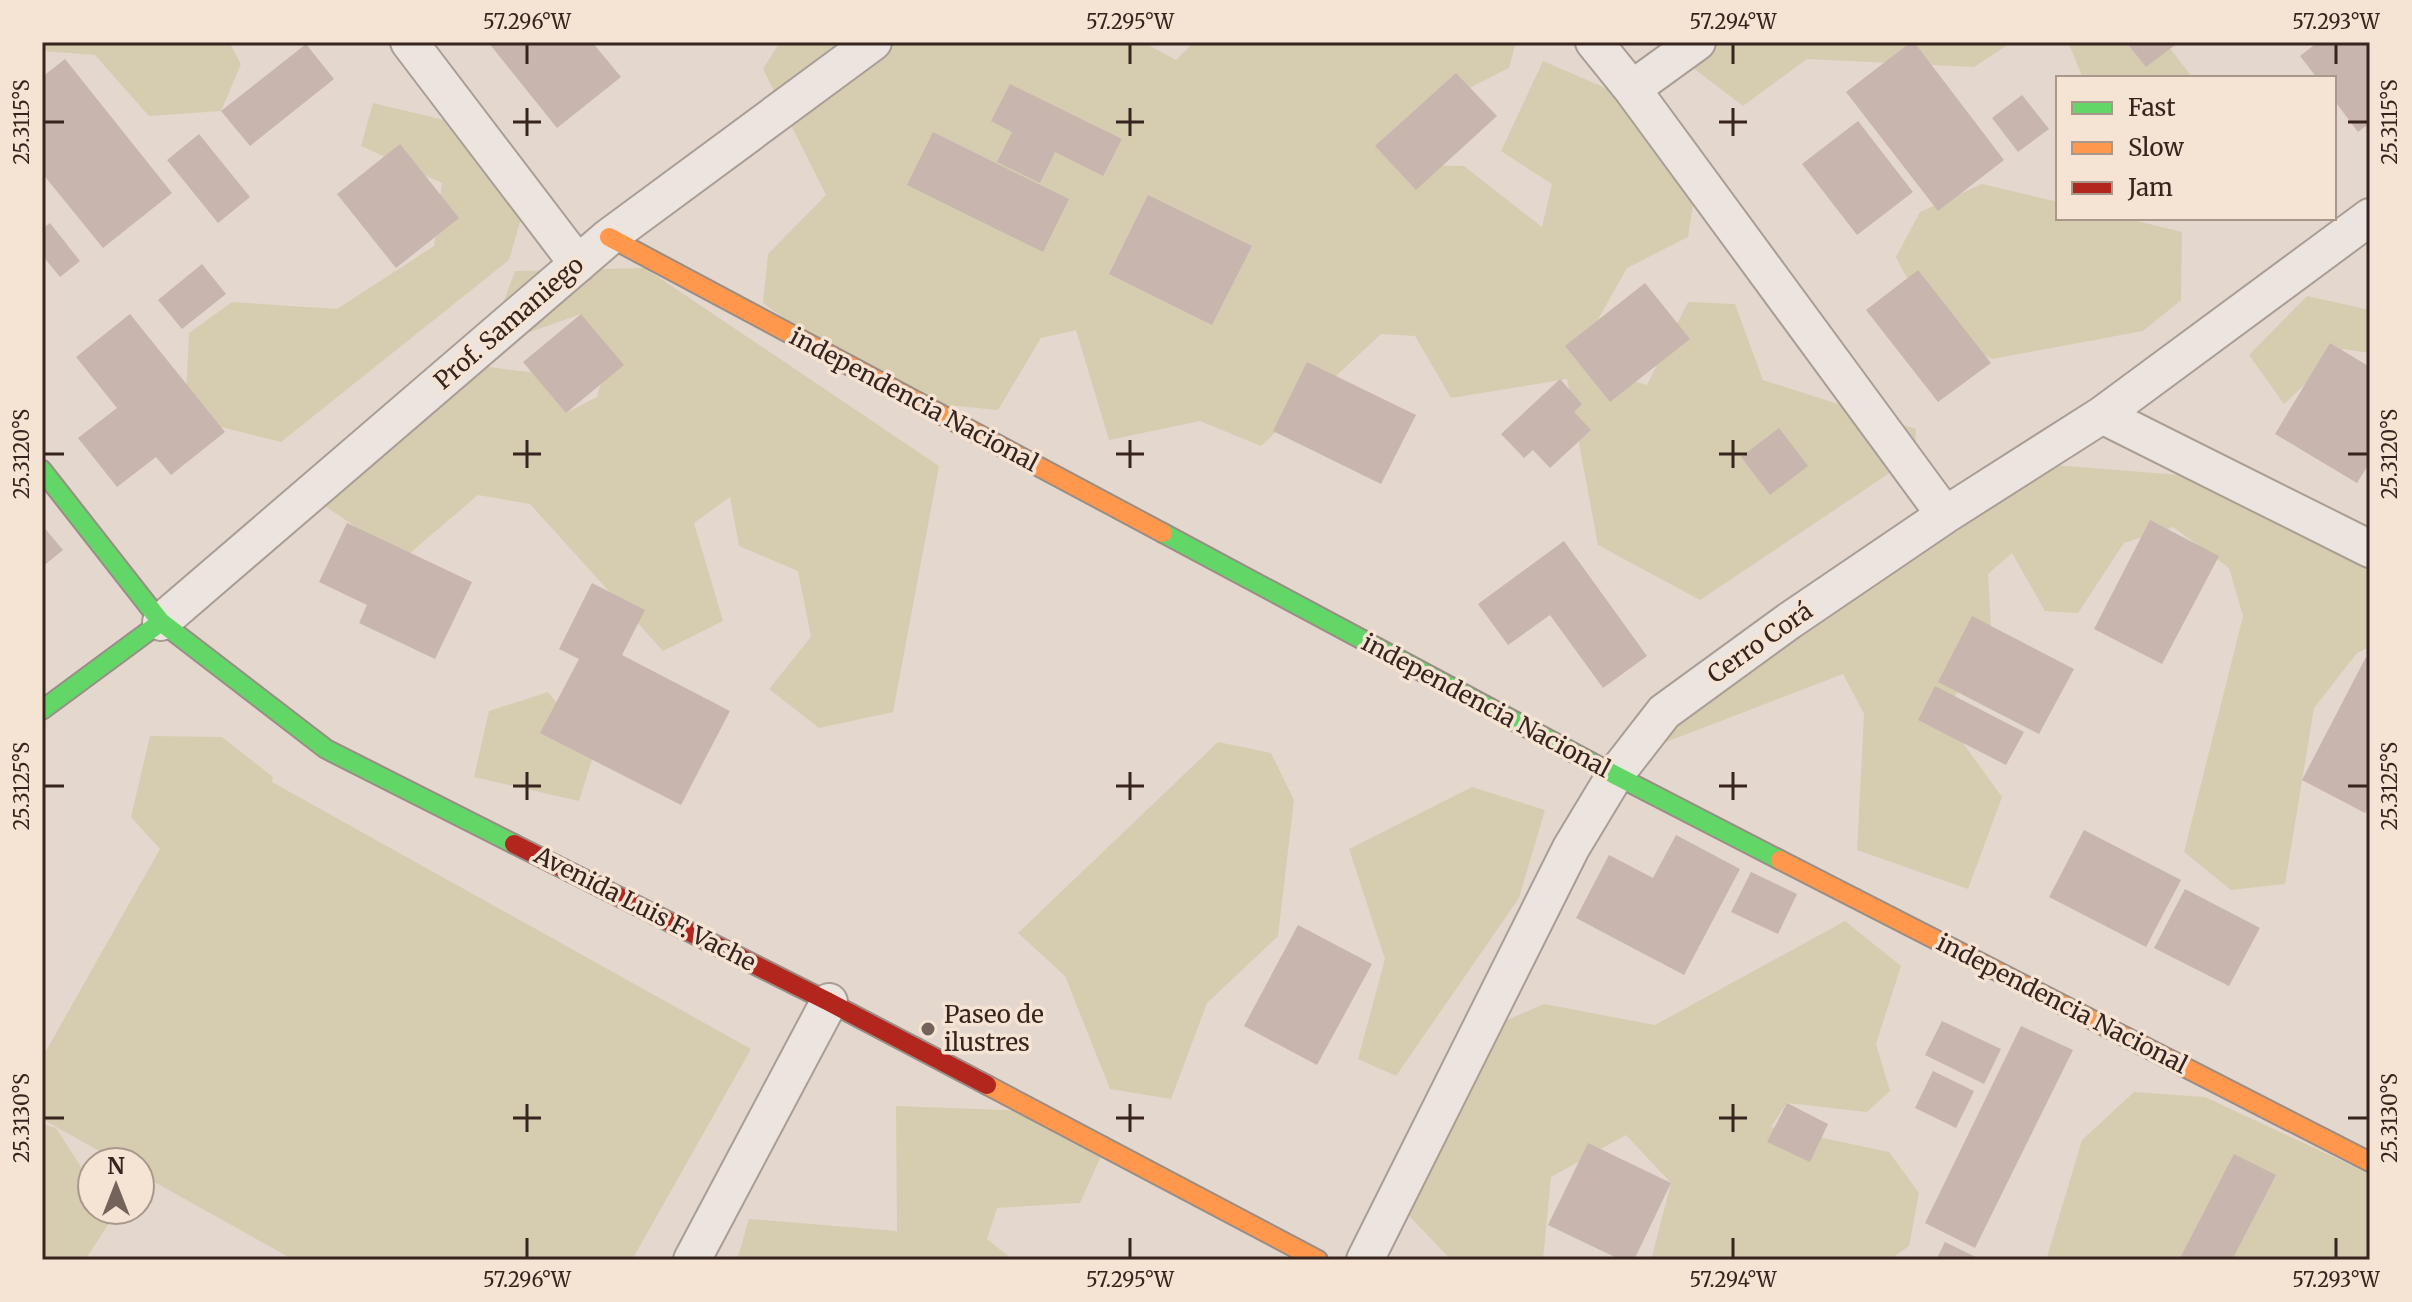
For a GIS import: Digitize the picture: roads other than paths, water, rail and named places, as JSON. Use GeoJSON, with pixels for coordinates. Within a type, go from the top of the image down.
{"type":"FeatureCollection","features":[{"type":"Feature","properties":{"kind":"street"},"geometry":{"type":"LineString","coordinates":[[409,42],[578,264]]}},
{"type":"Feature","properties":{"kind":"street","name":"Prof. Samaniego"},"geometry":{"type":"LineString","coordinates":[[161,622],[609,237],[873,42]]}},
{"type":"Feature","properties":{"kind":"street"},"geometry":{"type":"LineString","coordinates":[[1594,42],[1632,89],[1945,515]]}},
{"type":"Feature","properties":{"kind":"street"},"geometry":{"type":"LineString","coordinates":[[1632,89],[1697,42]]}},
{"type":"Feature","properties":{"kind":"street","name":"Cerro Corá"},"geometry":{"type":"LineString","coordinates":[[1365,1260],[1571,848],[1615,775],[1664,712],[1789,621],[1945,515],[2102,415],[2370,217]]}},
{"type":"Feature","properties":{"kind":"street","name":"independencia Nacional"},"geometry":{"type":"LineString","coordinates":[[609,237],[1615,775],[2370,1162]]}},
{"type":"Feature","properties":{"kind":"street"},"geometry":{"type":"LineString","coordinates":[[2102,415],[2370,549]]}},
{"type":"Feature","properties":{"kind":"street","name":"Avenida Luis F. Vache"},"geometry":{"type":"LineString","coordinates":[[42,470],[161,622],[326,749],[829,1002],[1318,1260]]}},
{"type":"Feature","properties":{"kind":"street"},"geometry":{"type":"LineString","coordinates":[[42,710],[161,622]]}},
{"type":"Feature","properties":{"kind":"street"},"geometry":{"type":"LineString","coordinates":[[692,1260],[829,1002]]}},
{"type":"Feature","properties":{"kind":"place","name":"Paseo de ilustres"},"geometry":{"type":"Point","coordinates":[928,1029]}}]}
